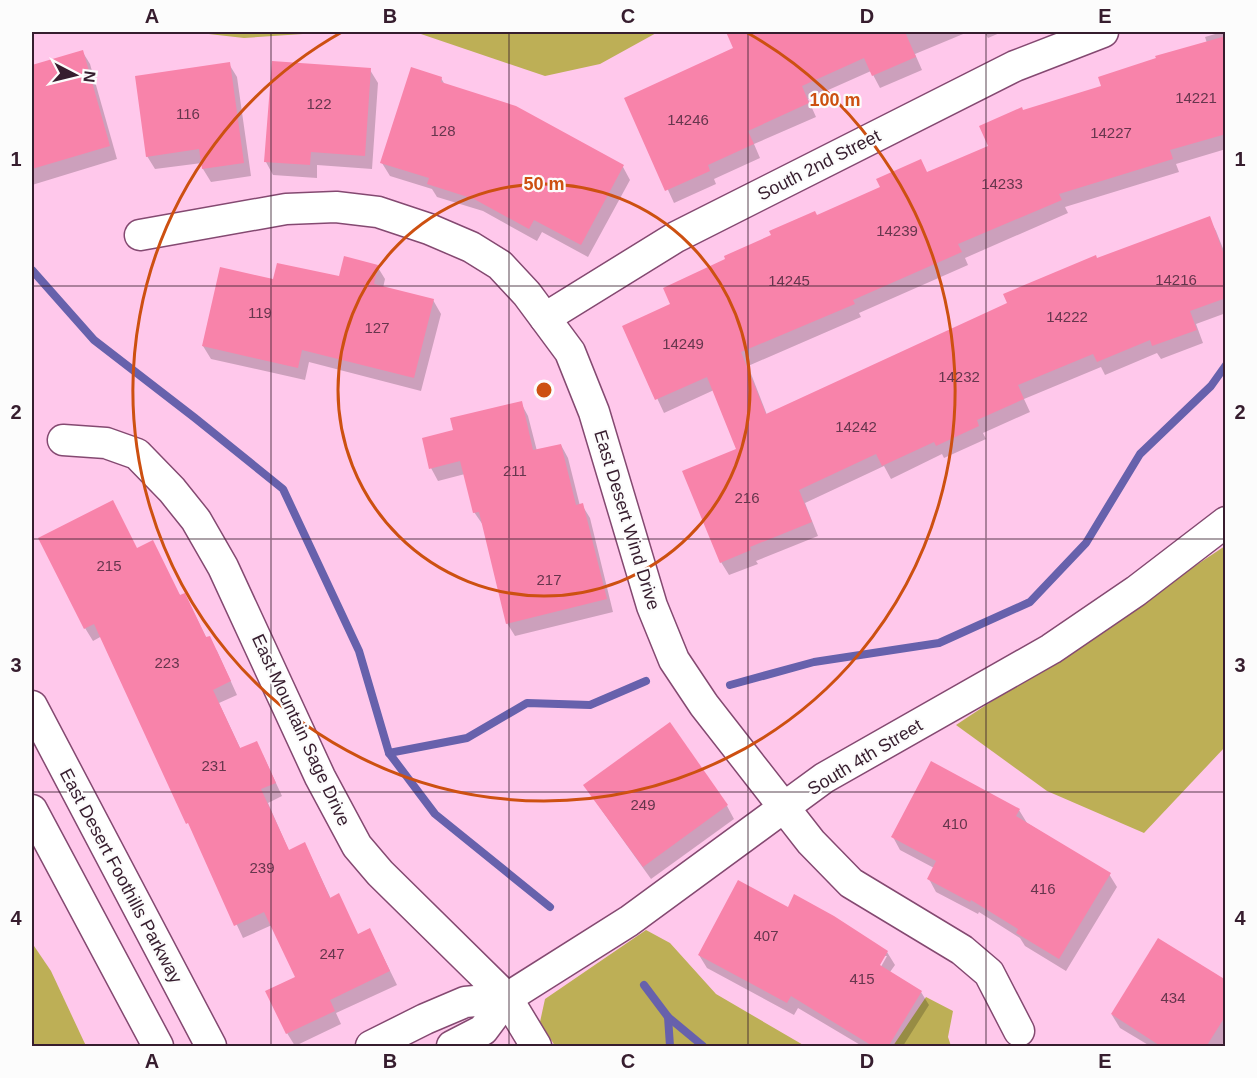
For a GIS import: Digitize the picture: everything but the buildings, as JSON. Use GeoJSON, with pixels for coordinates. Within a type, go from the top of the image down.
{"type":"FeatureCollection","features":[{"type":"Feature","properties":{"kind":"street","name":"South 2nd Street"},"geometry":{"type":"LineString","coordinates":[[545,318],[687,232],[1015,66],[1103,32]]}},
{"type":"Feature","properties":{"kind":"street","name":"East Desert Wind Drive"},"geometry":{"type":"LineString","coordinates":[[140,235],[286,209],[336,207],[378,212],[429,229],[471,247],[500,265],[527,294],[570,352],[594,412],[652,606],[675,660],[704,705],[811,842],[851,884],[962,950],[989,973],[1018,1031]]}},
{"type":"Feature","properties":{"kind":"street","name":"East Mountain Sage Drive"},"geometry":{"type":"LineString","coordinates":[[63,440],[106,443],[137,454],[172,490],[196,520],[223,567],[320,777],[357,846],[380,873],[507,998],[536,1047]]}},
{"type":"Feature","properties":{"kind":"street","name":"South 4th Street"},"geometry":{"type":"LineString","coordinates":[[452,1047],[483,1030],[507,998],[629,921],[824,778],[1051,649],[1136,591],[1226,522]]}},
{"type":"Feature","properties":{"kind":"street","name":"East Desert Foothills Parkway"},"geometry":{"type":"LineString","coordinates":[[32,706],[211,1047]]}},
{"type":"Feature","properties":{"kind":"street"},"geometry":{"type":"LineString","coordinates":[[32,810],[158,1047]]}},
{"type":"Feature","properties":{"kind":"street","name":"South 4th Street"},"geometry":{"type":"LineString","coordinates":[[374,1046],[424,1019],[465,1002],[507,998]]}},
{"type":"Feature","properties":{"kind":"shaded area"},"geometry":{"type":"Polygon","coordinates":[[[191,32],[333,32],[244,38],[191,32]]]}},
{"type":"Feature","properties":{"kind":"shaded area"},"geometry":{"type":"Polygon","coordinates":[[[415,32],[658,32],[600,64],[545,76],[415,32]]]}},
{"type":"Feature","properties":{"kind":"shaded area"},"geometry":{"type":"Polygon","coordinates":[[[1225,546],[1225,747],[1144,833],[1047,791],[956,725],[1225,546]]]}},
{"type":"Feature","properties":{"kind":"shaded area"},"geometry":{"type":"Polygon","coordinates":[[[646,930],[670,943],[716,994],[805,1046],[555,1046],[540,1022],[545,999],[646,930]]]}},
{"type":"Feature","properties":{"kind":"shaded area"},"geometry":{"type":"Polygon","coordinates":[[[32,943],[51,971],[86,1046],[32,1046],[32,943]]]}},
{"type":"Feature","properties":{"kind":"shaded area"},"geometry":{"type":"Polygon","coordinates":[[[926,997],[953,1011],[948,1037],[951,1046],[893,1046],[926,997]]]}},
{"type":"Feature","properties":{"kind":"waterway"},"geometry":{"type":"LineString","coordinates":[[32,270],[94,340],[283,489],[359,651],[389,753],[435,814],[550,907]]}},
{"type":"Feature","properties":{"kind":"waterway"},"geometry":{"type":"LineString","coordinates":[[730,685],[814,662],[939,643],[1030,602],[1086,543],[1140,454],[1211,386],[1226,365]]}},
{"type":"Feature","properties":{"kind":"waterway"},"geometry":{"type":"LineString","coordinates":[[389,753],[467,738],[527,703],[590,705],[646,681]]}},
{"type":"Feature","properties":{"kind":"waterway"},"geometry":{"type":"LineString","coordinates":[[644,985],[668,1017],[703,1046]]}},
{"type":"Feature","properties":{"kind":"waterway"},"geometry":{"type":"LineString","coordinates":[[668,1017],[670,1046]]}}]}
